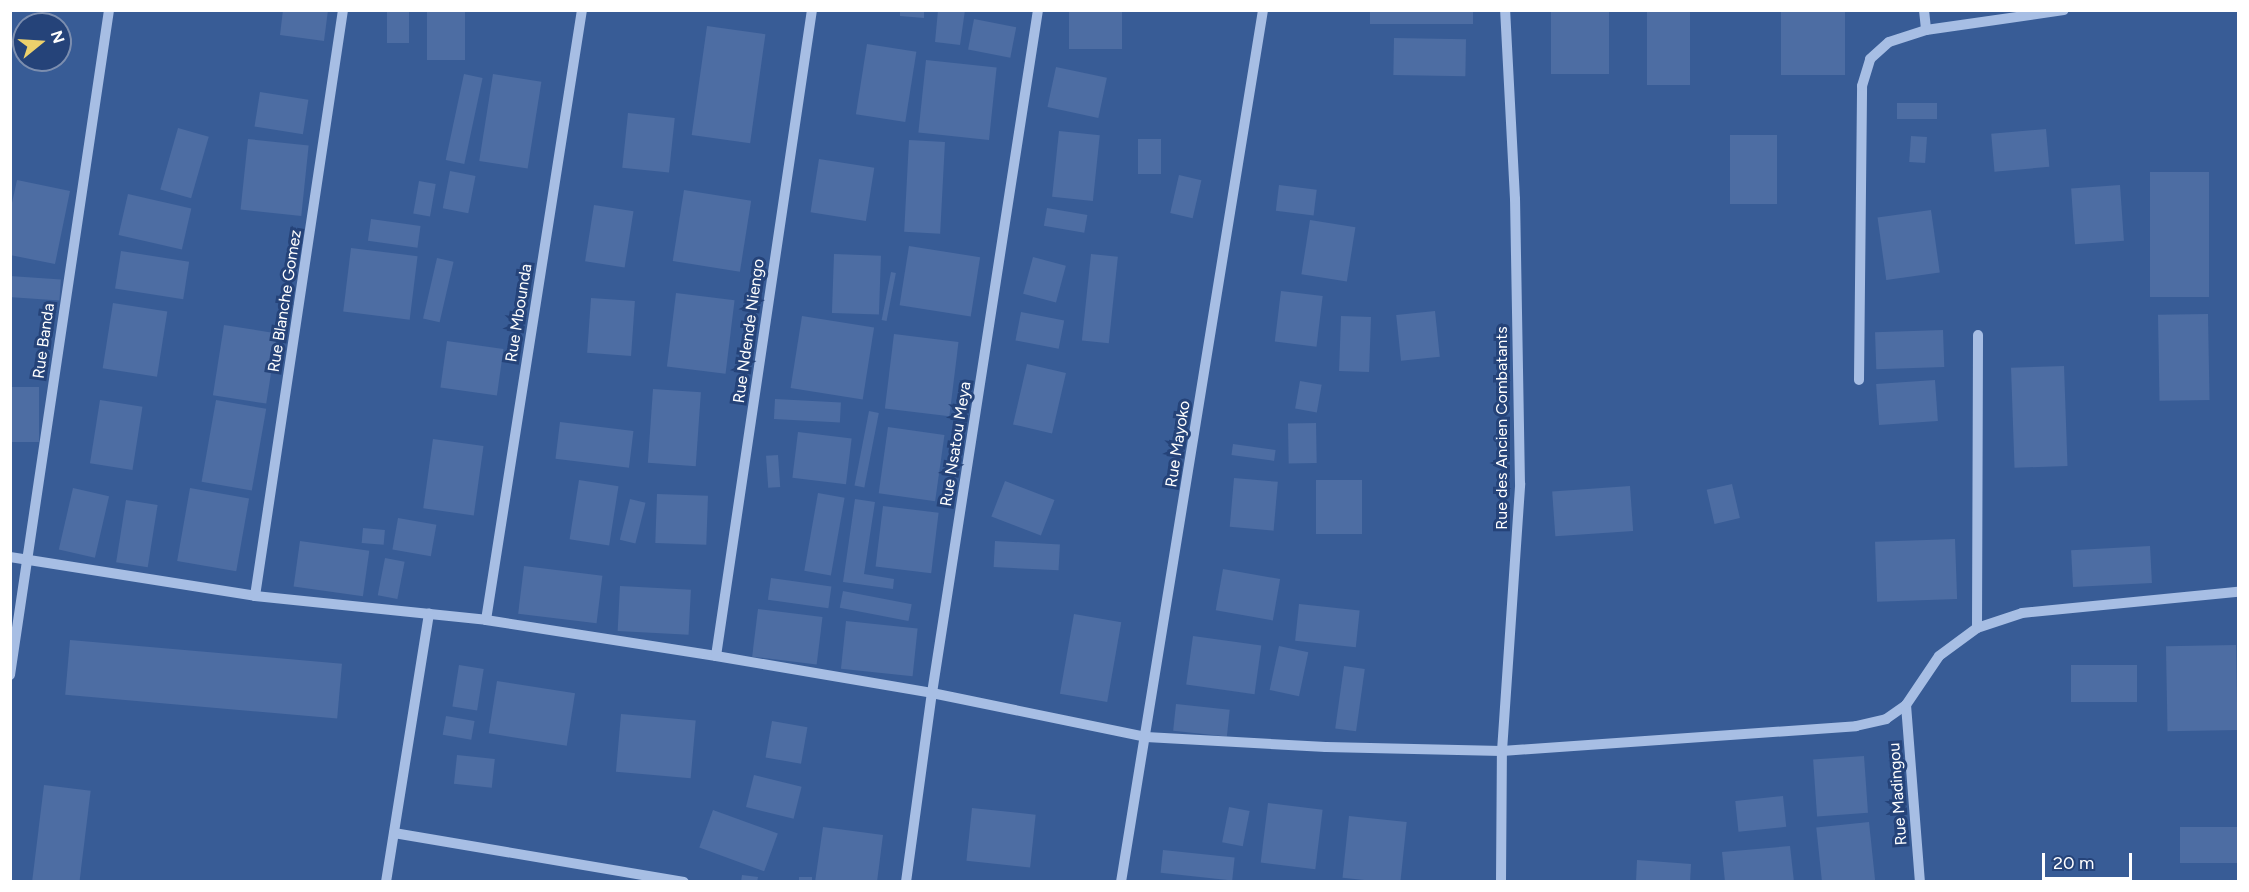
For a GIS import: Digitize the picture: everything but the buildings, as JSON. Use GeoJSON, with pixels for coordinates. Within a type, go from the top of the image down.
{"type":"FeatureCollection","features":[{"type":"Feature","properties":{"kind":"street","name":"Rue Banda"},"geometry":{"type":"LineString","coordinates":[[10,675],[109,10]]}},
{"type":"Feature","properties":{"kind":"street","name":"Rue Blanche Gomez"},"geometry":{"type":"LineString","coordinates":[[255,596],[344,10]]}},
{"type":"Feature","properties":{"kind":"street","name":"Rue Mbounda"},"geometry":{"type":"LineString","coordinates":[[486,620],[582,10]]}},
{"type":"Feature","properties":{"kind":"street","name":"Rue Ndende Niengo"},"geometry":{"type":"LineString","coordinates":[[716,656],[812,10]]}},
{"type":"Feature","properties":{"kind":"street","name":"Rue Nsatou Meya"},"geometry":{"type":"LineString","coordinates":[[906,882],[932,693],[1038,10]]}},
{"type":"Feature","properties":{"kind":"street","name":"Rue Mayoko"},"geometry":{"type":"LineString","coordinates":[[1121,882],[1263,10]]}},
{"type":"Feature","properties":{"kind":"street","name":"Rue des Ancien Combatants"},"geometry":{"type":"LineString","coordinates":[[1501,882],[1502,751],[1520,484],[1515,199],[1505,10]]}},
{"type":"Feature","properties":{"kind":"street"},"geometry":{"type":"LineString","coordinates":[[1924,10],[1926,30]]}},
{"type":"Feature","properties":{"kind":"street"},"geometry":{"type":"LineString","coordinates":[[1859,380],[1862,86],[1870,59],[1889,42],[1926,30],[2064,10]]}},
{"type":"Feature","properties":{"kind":"street"},"geometry":{"type":"LineString","coordinates":[[1977,628],[1978,334]]}},
{"type":"Feature","properties":{"kind":"street"},"geometry":{"type":"LineString","coordinates":[[10,557],[255,596],[486,620],[716,656],[932,693],[1146,737],[1326,747],[1502,751],[1856,726],[1886,719],[1906,705],[1939,656],[1977,628],[2022,613],[2238,592]]}},
{"type":"Feature","properties":{"kind":"street"},"geometry":{"type":"LineString","coordinates":[[386,882],[429,613]]}},
{"type":"Feature","properties":{"kind":"street","name":"Rue Madingou"},"geometry":{"type":"LineString","coordinates":[[1906,705],[1920,882]]}},
{"type":"Feature","properties":{"kind":"street"},"geometry":{"type":"LineString","coordinates":[[394,833],[684,882]]}},
{"type":"Feature","properties":{"kind":"shaded area"},"geometry":{"type":"Polygon","coordinates":[[[11,11],[2238,11],[2238,881],[11,881],[11,11]]]}}]}
